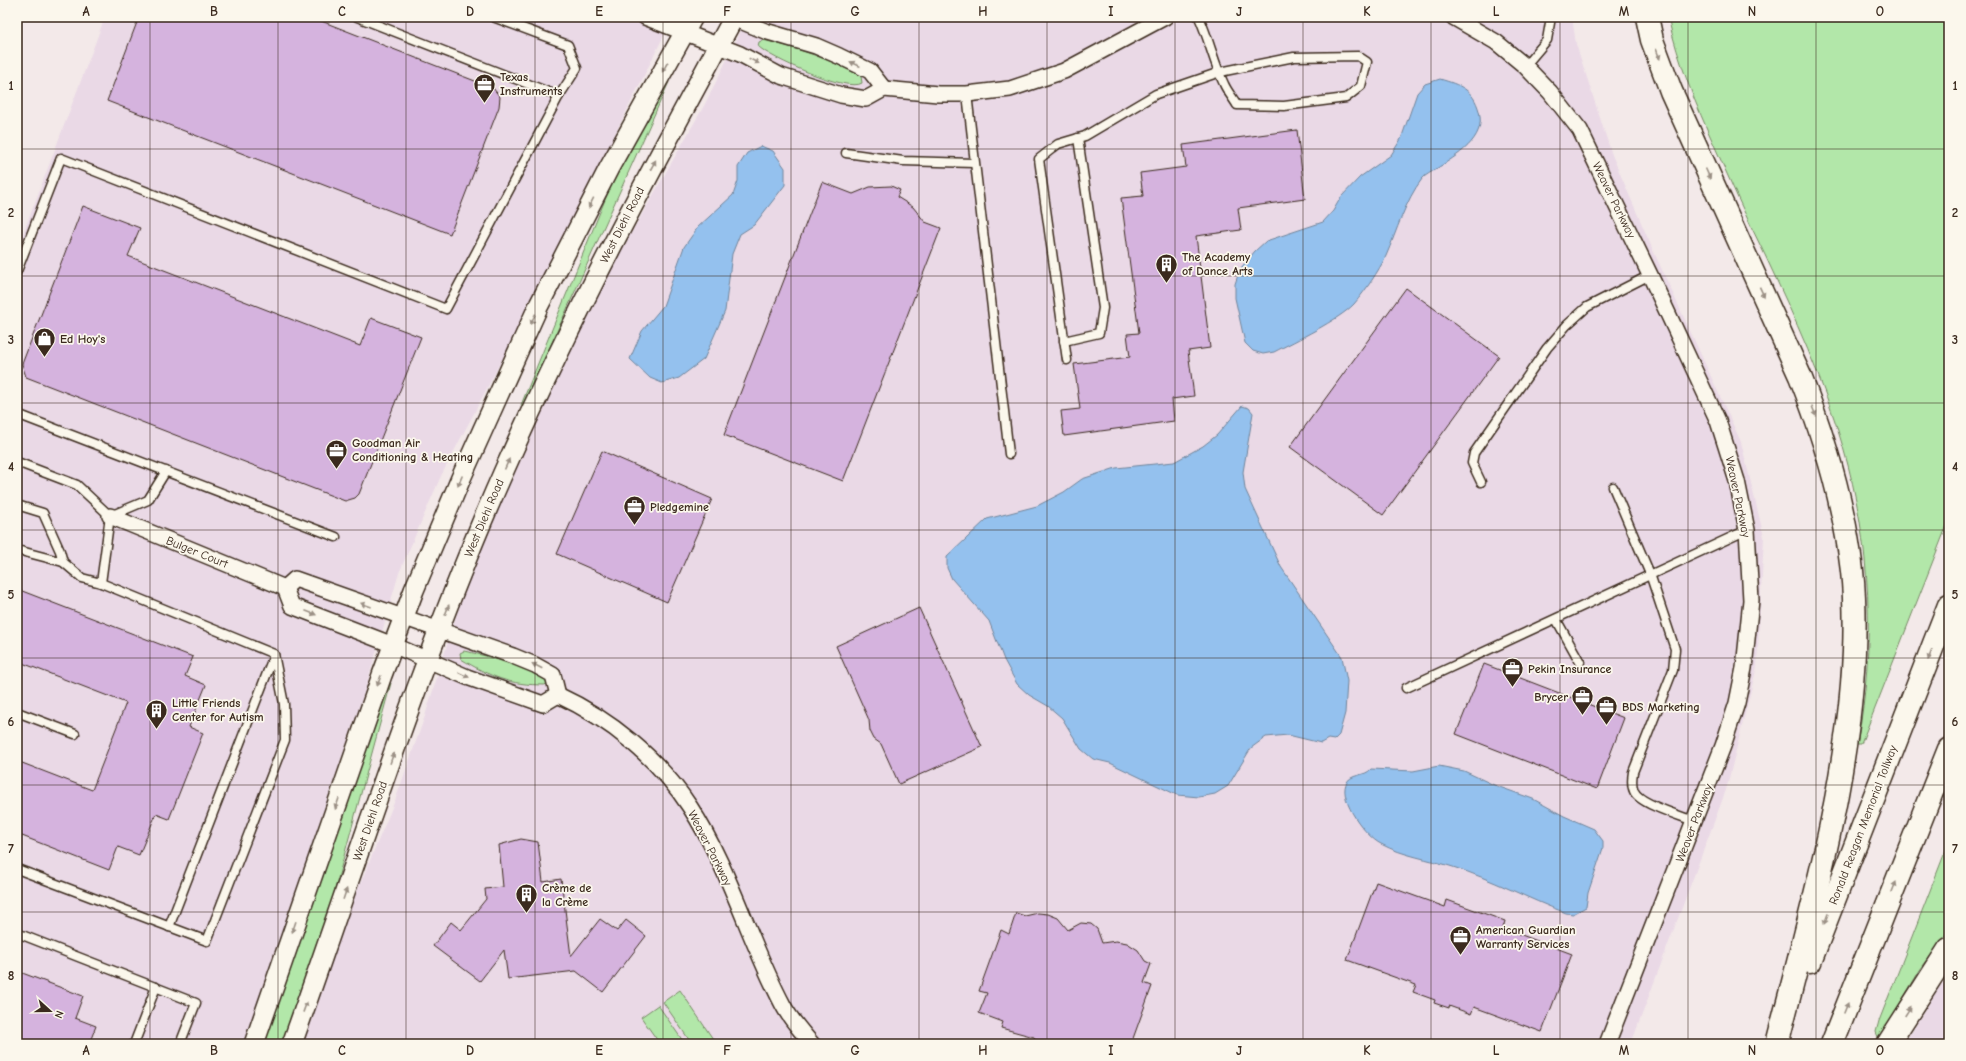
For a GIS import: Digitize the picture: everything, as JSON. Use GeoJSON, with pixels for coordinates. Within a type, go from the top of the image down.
{"type":"FeatureCollection","features":[{"type":"Feature","properties":{"kind":"highway"},"geometry":{"type":"LineString","coordinates":[[1647,17],[1652,40],[1671,91],[1800,376],[1818,421],[1835,478],[1846,527],[1852,573],[1855,630],[1853,665],[1842,768],[1821,867],[1777,1044]]}},
{"type":"Feature","properties":{"kind":"highway","name":"Ronald Reagan Memorial Tollway"},"geometry":{"type":"LineString","coordinates":[[1777,1044],[1949,605]]}},
{"type":"Feature","properties":{"kind":"highway"},"geometry":{"type":"LineString","coordinates":[[1832,1044],[1949,749]]}},
{"type":"Feature","properties":{"kind":"highway"},"geometry":{"type":"LineString","coordinates":[[1888,1044],[1949,949]]}},
{"type":"Feature","properties":{"kind":"street"},"geometry":{"type":"LineString","coordinates":[[644,17],[688,25],[718,45],[740,54],[781,76],[840,95],[866,99],[884,89],[904,92],[967,94],[1010,89],[1064,71],[1165,17]]}},
{"type":"Feature","properties":{"kind":"street"},"geometry":{"type":"LineString","coordinates":[[733,17],[765,31],[816,46],[870,71],[884,89]]}},
{"type":"Feature","properties":{"kind":"street","name":"West Diehl Road"},"geometry":{"type":"LineString","coordinates":[[292,1044],[414,693],[507,465],[545,381],[642,185],[733,17]]}},
{"type":"Feature","properties":{"kind":"street","name":"Weaver Parkway"},"geometry":{"type":"LineString","coordinates":[[1453,17],[1496,42],[1526,66],[1550,92],[1580,130],[1718,421],[1737,481],[1747,530],[1751,600],[1744,668],[1737,703],[1723,746],[1607,1044]]}},
{"type":"Feature","properties":{"kind":"street"},"geometry":{"type":"LineString","coordinates":[[254,1044],[393,645],[461,478],[538,307],[608,168],[688,25]]}},
{"type":"Feature","properties":{"kind":"street","name":"Bulger Court"},"geometry":{"type":"LineString","coordinates":[[110,516],[285,588]]}},
{"type":"Feature","properties":{"kind":"street"},"geometry":{"type":"LineString","coordinates":[[295,579],[403,618],[535,665],[553,675],[558,695],[543,704],[467,677],[428,659],[292,606],[285,588],[295,579]]}},
{"type":"Feature","properties":{"kind":"street","name":"Weaver Parkway"},"geometry":{"type":"LineString","coordinates":[[558,695],[583,707],[619,732],[656,765],[690,807],[712,847],[784,1006],[812,1044]]}},
{"type":"Feature","properties":{"kind":"lane"},"geometry":{"type":"LineString","coordinates":[[357,17],[559,96]]}},
{"type":"Feature","properties":{"kind":"lane"},"geometry":{"type":"LineString","coordinates":[[17,271],[61,158],[446,309],[559,96],[577,68],[568,46],[493,17]]}},
{"type":"Feature","properties":{"kind":"lane"},"geometry":{"type":"LineString","coordinates":[[1067,360],[1039,159],[1058,144],[1085,136],[1156,94],[1220,72],[1294,58],[1358,56],[1366,62],[1361,86],[1346,98],[1284,106],[1237,105],[1224,84],[1220,72],[1199,17]]}},
{"type":"Feature","properties":{"kind":"lane"},"geometry":{"type":"LineString","coordinates":[[1526,66],[1547,40],[1551,17]]}},
{"type":"Feature","properties":{"kind":"lane"},"geometry":{"type":"LineString","coordinates":[[967,94],[1009,454]]}},
{"type":"Feature","properties":{"kind":"lane"},"geometry":{"type":"LineString","coordinates":[[1064,341],[1099,333],[1103,308],[1078,138]]}},
{"type":"Feature","properties":{"kind":"lane"},"geometry":{"type":"LineString","coordinates":[[846,153],[903,161],[974,162]]}},
{"type":"Feature","properties":{"kind":"lane"},"geometry":{"type":"LineString","coordinates":[[1481,482],[1472,463],[1474,453],[1547,348],[1567,325],[1587,306],[1650,275]]}},
{"type":"Feature","properties":{"kind":"lane"},"geometry":{"type":"LineString","coordinates":[[17,414],[336,537]]}},
{"type":"Feature","properties":{"kind":"lane"},"geometry":{"type":"LineString","coordinates":[[17,462],[77,485],[110,516]]}},
{"type":"Feature","properties":{"kind":"lane"},"geometry":{"type":"LineString","coordinates":[[110,516],[148,500],[166,471]]}},
{"type":"Feature","properties":{"kind":"lane"},"geometry":{"type":"LineString","coordinates":[[1613,487],[1650,574],[1675,649],[1673,670],[1633,772],[1632,781],[1634,792],[1644,801],[1694,822]]}},
{"type":"Feature","properties":{"kind":"lane"},"geometry":{"type":"LineString","coordinates":[[17,505],[43,513],[60,551],[63,562]]}},
{"type":"Feature","properties":{"kind":"lane"},"geometry":{"type":"LineString","coordinates":[[101,584],[110,516]]}},
{"type":"Feature","properties":{"kind":"lane"},"geometry":{"type":"LineString","coordinates":[[1406,688],[1747,530]]}},
{"type":"Feature","properties":{"kind":"lane"},"geometry":{"type":"LineString","coordinates":[[17,550],[63,562],[82,578],[101,584],[274,654]]}},
{"type":"Feature","properties":{"kind":"lane"},"geometry":{"type":"LineString","coordinates":[[1556,619],[1580,662]]}},
{"type":"Feature","properties":{"kind":"lane"},"geometry":{"type":"LineString","coordinates":[[169,927],[274,654]]}},
{"type":"Feature","properties":{"kind":"lane"},"geometry":{"type":"LineString","coordinates":[[17,869],[207,941],[285,740],[284,704],[274,654]]}},
{"type":"Feature","properties":{"kind":"lane"},"geometry":{"type":"LineString","coordinates":[[17,712],[76,734]]}},
{"type":"Feature","properties":{"kind":"lane"},"geometry":{"type":"LineString","coordinates":[[17,933],[196,1003],[180,1044]]}},
{"type":"Feature","properties":{"kind":"lane"},"geometry":{"type":"LineString","coordinates":[[134,1044],[156,987]]}},
{"type":"Feature","properties":{"kind":"shaded area"},"geometry":{"type":"Polygon","coordinates":[[[105,17],[673,17],[525,316],[441,476],[399,573],[366,687],[243,1044],[17,1044],[17,250],[105,17]]]}},
{"type":"Feature","properties":{"kind":"shaded area"},"geometry":{"type":"Polygon","coordinates":[[[748,17],[1572,17],[1576,44],[1612,155],[1652,248],[1741,442],[1764,537],[1757,666],[1726,790],[1631,1044],[300,1044],[340,932],[396,798],[425,716],[464,591],[517,463],[592,302],[705,104],[748,17]]]}},
{"type":"Feature","properties":{"kind":"shaded area"},"geometry":{"type":"Polygon","coordinates":[[[1949,975],[1949,1044],[1904,1044],[1936,992],[1949,975]]]}},
{"type":"Feature","properties":{"kind":"green space"},"geometry":{"type":"Polygon","coordinates":[[[1668,17],[1949,17],[1949,520],[1861,744],[1857,744],[1867,669],[1868,594],[1860,520],[1843,447],[1827,398],[1808,350],[1733,188],[1694,99],[1682,67],[1668,17]]]}},
{"type":"Feature","properties":{"kind":"green space"},"geometry":{"type":"Polygon","coordinates":[[[763,40],[825,59],[861,76],[862,83],[854,85],[841,83],[792,66],[758,46],[759,42],[763,40]]]}},
{"type":"Feature","properties":{"kind":"green space"},"geometry":{"type":"Polygon","coordinates":[[[667,80],[669,82],[523,407],[521,405],[616,173],[667,80]]]}},
{"type":"Feature","properties":{"kind":"green space"},"geometry":{"type":"Polygon","coordinates":[[[464,651],[517,666],[546,680],[547,683],[545,685],[532,685],[501,679],[482,671],[461,659],[460,653],[464,651]]]}},
{"type":"Feature","properties":{"kind":"green space"},"geometry":{"type":"Polygon","coordinates":[[[389,682],[391,683],[325,926],[282,1044],[263,1044],[389,682]]]}},
{"type":"Feature","properties":{"kind":"green space"},"geometry":{"type":"Polygon","coordinates":[[[1949,842],[1949,931],[1920,970],[1881,1035],[1878,1037],[1876,1032],[1879,1021],[1949,842]]]}},
{"type":"Feature","properties":{"kind":"green space"},"geometry":{"type":"Polygon","coordinates":[[[680,990],[713,1039],[706,1044],[692,1044],[663,1002],[680,990]]]}},
{"type":"Feature","properties":{"kind":"green space"},"geometry":{"type":"Polygon","coordinates":[[[658,1005],[685,1044],[660,1044],[641,1017],[658,1005]]]}},
{"type":"Feature","properties":{"kind":"water"},"geometry":{"type":"Polygon","coordinates":[[[938,17],[982,17],[972,21],[938,17]]]}},
{"type":"Feature","properties":{"kind":"water"},"geometry":{"type":"Polygon","coordinates":[[[1440,79],[1460,86],[1473,98],[1479,111],[1480,121],[1474,138],[1461,152],[1422,179],[1406,206],[1386,256],[1376,275],[1354,304],[1328,323],[1274,352],[1263,354],[1253,351],[1245,343],[1235,298],[1235,284],[1240,269],[1255,251],[1266,241],[1323,222],[1333,211],[1341,197],[1360,177],[1391,155],[1401,139],[1417,93],[1425,84],[1440,79]]]}},
{"type":"Feature","properties":{"kind":"water"},"geometry":{"type":"Polygon","coordinates":[[[761,146],[773,151],[785,168],[785,185],[754,225],[740,234],[732,254],[725,311],[704,359],[679,378],[662,383],[650,378],[630,359],[642,331],[663,306],[684,247],[698,227],[733,195],[738,181],[738,167],[747,153],[761,146]]]}},
{"type":"Feature","properties":{"kind":"water"},"geometry":{"type":"Polygon","coordinates":[[[1242,406],[1249,408],[1253,413],[1243,472],[1245,489],[1281,567],[1342,657],[1347,681],[1345,713],[1339,735],[1334,740],[1328,739],[1321,743],[1288,735],[1266,737],[1251,748],[1228,786],[1215,794],[1199,797],[1177,795],[1110,763],[1093,759],[1081,749],[1062,718],[1048,706],[1029,695],[1017,684],[1004,660],[989,621],[952,579],[947,568],[947,557],[987,519],[1037,506],[1064,492],[1082,479],[1116,468],[1174,462],[1203,446],[1217,435],[1242,406]]]}},
{"type":"Feature","properties":{"kind":"water"},"geometry":{"type":"Polygon","coordinates":[[[1439,766],[1464,771],[1494,785],[1533,799],[1564,816],[1594,829],[1603,841],[1603,848],[1588,893],[1586,907],[1573,914],[1566,913],[1467,872],[1389,848],[1368,834],[1355,818],[1346,800],[1345,791],[1348,781],[1351,778],[1371,769],[1413,771],[1439,766]]]}},
{"type":"Feature","properties":{"kind":"building"},"geometry":{"type":"Polygon","coordinates":[[[139,17],[311,17],[493,88],[500,97],[499,107],[450,234],[107,101],[139,17]]]}},
{"type":"Feature","properties":{"kind":"building","name":"The Academy of Dance Arts"},"geometry":{"type":"Polygon","coordinates":[[[1297,130],[1305,199],[1238,208],[1241,230],[1196,236],[1210,348],[1188,351],[1194,396],[1172,399],[1174,421],[1064,436],[1061,411],[1080,409],[1074,364],[1130,357],[1127,334],[1139,333],[1121,198],[1143,196],[1140,173],[1186,167],[1183,145],[1297,130]]]}},
{"type":"Feature","properties":{"kind":"building"},"geometry":{"type":"Polygon","coordinates":[[[822,182],[853,194],[870,187],[891,186],[900,190],[897,197],[913,207],[925,222],[941,228],[843,481],[724,435],[822,182]]]}},
{"type":"Feature","properties":{"kind":"building"},"geometry":{"type":"Polygon","coordinates":[[[83,206],[140,228],[128,256],[360,346],[371,318],[421,337],[359,494],[355,498],[345,501],[26,377],[22,364],[83,206]]]}},
{"type":"Feature","properties":{"kind":"building"},"geometry":{"type":"Polygon","coordinates":[[[1406,288],[1499,356],[1383,515],[1290,447],[1406,288]]]}},
{"type":"Feature","properties":{"kind":"building","name":"Pledgemine"},"geometry":{"type":"Polygon","coordinates":[[[602,451],[712,499],[667,602],[557,554],[602,451]]]}},
{"type":"Feature","properties":{"kind":"building","name":"Little Friends Center for Autism"},"geometry":{"type":"Polygon","coordinates":[[[17,589],[193,657],[185,676],[206,685],[189,727],[203,733],[169,819],[156,814],[139,855],[118,847],[109,870],[17,834],[17,761],[92,790],[126,703],[17,661],[17,589]]]}},
{"type":"Feature","properties":{"kind":"building"},"geometry":{"type":"Polygon","coordinates":[[[919,608],[982,747],[899,784],[881,744],[874,739],[870,731],[869,720],[836,646],[919,608]]]}},
{"type":"Feature","properties":{"kind":"building"},"geometry":{"type":"Polygon","coordinates":[[[1484,664],[1624,718],[1597,789],[1456,734],[1484,664]]]}},
{"type":"Feature","properties":{"kind":"building","name":"Crème de la Crème"},"geometry":{"type":"Polygon","coordinates":[[[521,839],[538,842],[543,882],[561,879],[571,956],[600,919],[617,931],[626,920],[646,936],[603,992],[576,971],[508,979],[504,950],[480,981],[433,946],[451,922],[461,930],[486,899],[485,889],[503,887],[499,845],[521,839]]]}},
{"type":"Feature","properties":{"kind":"building","name":"American Guardian Warranty Services"},"geometry":{"type":"Polygon","coordinates":[[[1376,882],[1445,907],[1447,900],[1505,921],[1503,928],[1572,954],[1542,1032],[1474,1007],[1471,1014],[1449,1006],[1449,1008],[1434,1003],[1435,1000],[1413,992],[1416,985],[1347,960],[1376,882]]]}},
{"type":"Feature","properties":{"kind":"building"},"geometry":{"type":"Polygon","coordinates":[[[1016,913],[1025,916],[1038,913],[1048,914],[1058,918],[1068,930],[1081,923],[1091,924],[1097,929],[1102,943],[1116,941],[1127,943],[1138,950],[1145,961],[1151,964],[1144,983],[1152,986],[1131,1044],[1039,1044],[1034,1037],[1001,1028],[1003,1022],[979,1013],[987,993],[979,991],[1001,930],[1009,934],[1016,913]]]}},
{"type":"Feature","properties":{"kind":"building"},"geometry":{"type":"Polygon","coordinates":[[[17,971],[83,996],[75,1018],[96,1026],[89,1044],[17,1044],[17,971]]]}},
{"type":"Feature","properties":{"kind":"place","name":"Texas Instruments"},"geometry":{"type":"Point","coordinates":[485,104]}},
{"type":"Feature","properties":{"kind":"place","name":"The Academy of Dance Arts"},"geometry":{"type":"Point","coordinates":[1167,284]}},
{"type":"Feature","properties":{"kind":"place","name":"Ed Hoy's"},"geometry":{"type":"Point","coordinates":[45,358]}},
{"type":"Feature","properties":{"kind":"place","name":"Goodman Air Conditioning & Heating"},"geometry":{"type":"Point","coordinates":[337,470]}},
{"type":"Feature","properties":{"kind":"place","name":"Pledgemine"},"geometry":{"type":"Point","coordinates":[634,526]}},
{"type":"Feature","properties":{"kind":"place","name":"Pekin Insurance"},"geometry":{"type":"Point","coordinates":[1512,688]}},
{"type":"Feature","properties":{"kind":"place","name":"Brycer"},"geometry":{"type":"Point","coordinates":[1583,716]}},
{"type":"Feature","properties":{"kind":"place","name":"BDS Marketing"},"geometry":{"type":"Point","coordinates":[1607,726]}},
{"type":"Feature","properties":{"kind":"place","name":"Little Friends Center for Autism"},"geometry":{"type":"Point","coordinates":[156,730]}},
{"type":"Feature","properties":{"kind":"place","name":"Crème de la Crème"},"geometry":{"type":"Point","coordinates":[527,914]}},
{"type":"Feature","properties":{"kind":"place","name":"American Guardian Warranty Services"},"geometry":{"type":"Point","coordinates":[1460,956]}}]}
